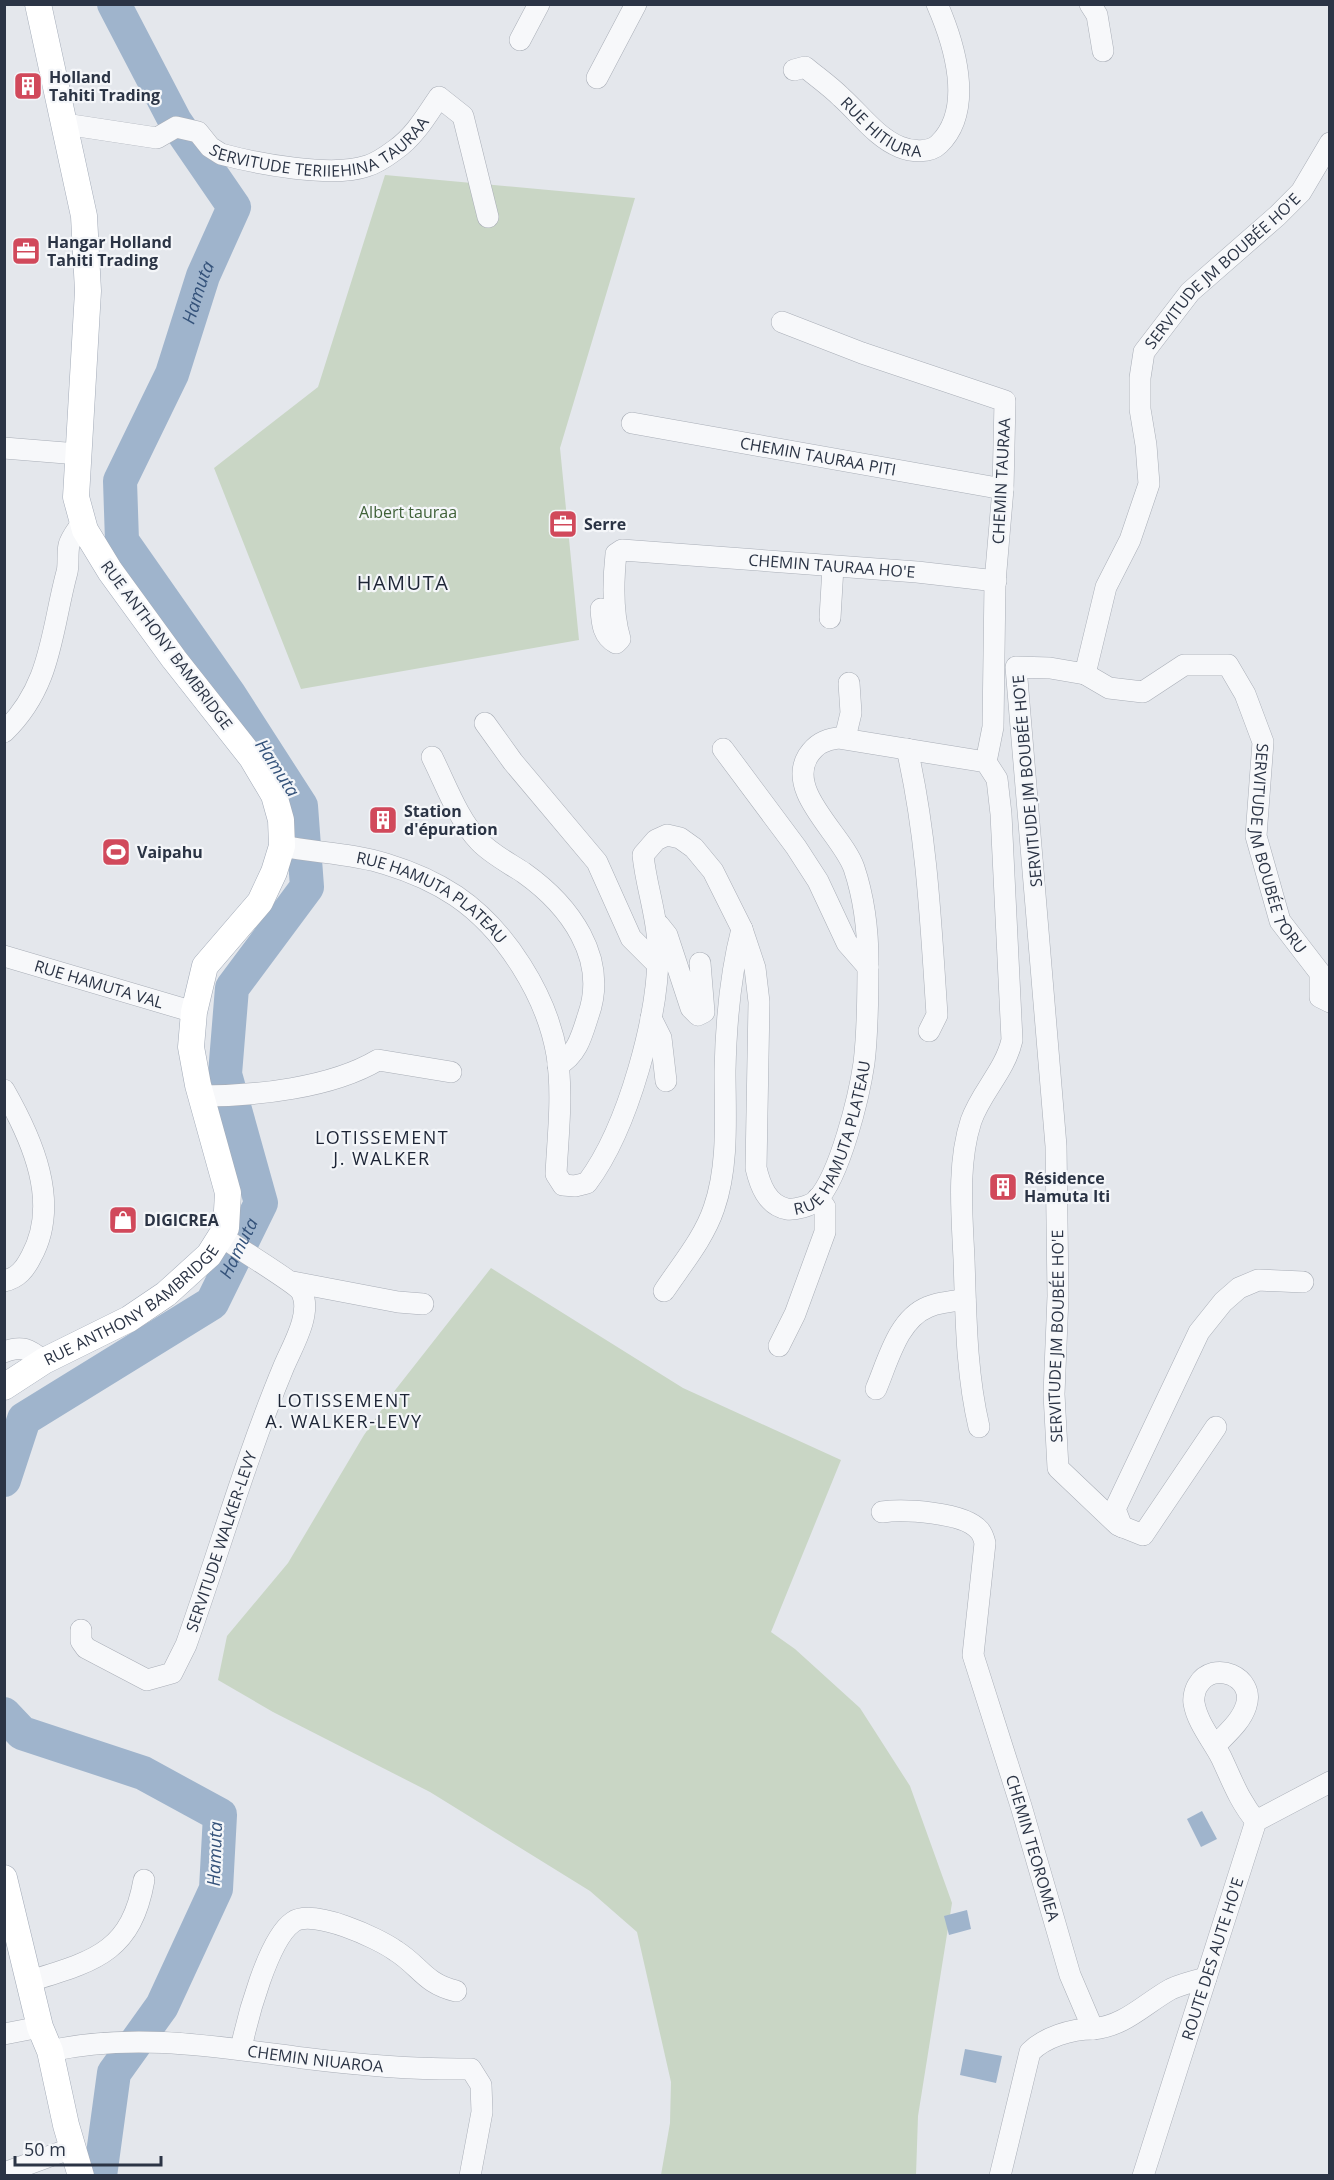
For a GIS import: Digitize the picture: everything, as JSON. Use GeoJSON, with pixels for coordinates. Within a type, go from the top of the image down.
{"type":"FeatureCollection","features":[{"type":"Feature","properties":{"kind":"main road","name":"RUE ANTHONY BAMBRIDGE"},"geometry":{"type":"LineString","coordinates":[[4,1387],[44,1361],[129,1319],[166,1294],[226,1240],[228,1193],[207,1096],[191,1047],[194,1012],[206,966],[260,903],[287,847],[274,795],[263,776],[110,571],[83,521],[76,497],[88,291],[84,216],[38,4]]}},
{"type":"Feature","properties":{"kind":"main road"},"geometry":{"type":"LineString","coordinates":[[4,1878],[8,1906],[30,1981],[40,2027],[50,2051],[72,2148],[81,2175]]}},
{"type":"Feature","properties":{"kind":"street"},"geometry":{"type":"LineString","coordinates":[[520,40],[539,4]]}},
{"type":"Feature","properties":{"kind":"street"},"geometry":{"type":"LineString","coordinates":[[597,78],[636,4]]}},
{"type":"Feature","properties":{"kind":"street","name":"RUE HITIURA"},"geometry":{"type":"LineString","coordinates":[[794,70],[805,67],[840,95],[886,140],[911,150],[920,151],[936,147],[949,134],[956,114],[958,92],[949,32],[937,4]]}},
{"type":"Feature","properties":{"kind":"street"},"geometry":{"type":"LineString","coordinates":[[1090,4],[1097,15],[1103,51]]}},
{"type":"Feature","properties":{"kind":"street","name":"SERVITUDE TERIIEHINA TAURAA"},"geometry":{"type":"LineString","coordinates":[[65,124],[158,138],[176,127],[198,132],[210,147],[221,154],[235,158],[307,169],[366,166],[398,148],[418,127],[440,97],[463,116],[488,217]]}},
{"type":"Feature","properties":{"kind":"street","name":"SERVITUDE JM BOUBÉE HO'E"},"geometry":{"type":"LineString","coordinates":[[1216,1427],[1143,1535],[1122,1527],[1082,1493],[1058,1468],[1054,1394],[1058,1296],[1056,1146],[1016,667],[1050,668],[1084,674],[1106,587],[1130,540],[1149,484],[1140,409],[1140,378],[1144,352],[1177,306],[1201,280],[1277,216],[1300,192],[1329,143]]}},
{"type":"Feature","properties":{"kind":"street","name":"CHEMIN TAURAA"},"geometry":{"type":"LineString","coordinates":[[782,322],[862,353],[1005,401],[1003,489],[996,581],[993,727],[986,762]]}},
{"type":"Feature","properties":{"kind":"street","name":"CHEMIN TAURAA PITI"},"geometry":{"type":"LineString","coordinates":[[632,423],[1003,489]]}},
{"type":"Feature","properties":{"kind":"street"},"geometry":{"type":"LineString","coordinates":[[4,448],[78,454]]}},
{"type":"Feature","properties":{"kind":"street"},"geometry":{"type":"LineString","coordinates":[[4,732],[28,707],[37,690],[56,626],[62,583],[67,572],[69,542],[83,521]]}},
{"type":"Feature","properties":{"kind":"street","name":"CHEMIN TAURAA HO'E"},"geometry":{"type":"LineString","coordinates":[[601,609],[602,625],[608,639],[616,643],[620,639],[609,573],[616,554],[622,550],[996,581]]}},
{"type":"Feature","properties":{"kind":"street"},"geometry":{"type":"LineString","coordinates":[[830,618],[833,567]]}},
{"type":"Feature","properties":{"kind":"street","name":"SERVITUDE JM BOUBÉE TORU"},"geometry":{"type":"LineString","coordinates":[[1084,674],[1109,688],[1143,692],[1184,665],[1228,664],[1245,694],[1263,742],[1256,836],[1280,921],[1325,968],[1320,997],[1329,1002]]}},
{"type":"Feature","properties":{"kind":"street"},"geometry":{"type":"LineString","coordinates":[[845,738],[851,713],[849,684]]}},
{"type":"Feature","properties":{"kind":"street"},"geometry":{"type":"LineString","coordinates":[[485,723],[513,762],[597,862],[631,938],[657,964]]}},
{"type":"Feature","properties":{"kind":"street","name":"RUE HAMUTA PLATEAU"},"geometry":{"type":"LineString","coordinates":[[287,847],[350,855],[385,863],[420,877],[456,896],[487,922],[512,952],[532,986],[548,1023],[558,1065],[561,1094],[556,1174],[563,1185],[575,1186],[587,1183],[612,1139],[628,1097],[651,1018],[657,964],[655,920],[646,882],[643,855],[656,840],[667,836],[680,838],[694,848],[713,871],[741,929],[755,968],[759,1002],[756,1168],[760,1187],[770,1200],[786,1209],[800,1208],[818,1198],[831,1177],[856,1105],[864,1064],[868,967],[867,925],[853,866],[805,791],[802,776],[804,762],[813,749],[823,741],[845,738],[986,762]]}},
{"type":"Feature","properties":{"kind":"street"},"geometry":{"type":"LineString","coordinates":[[723,749],[796,847],[818,881],[847,943],[868,967]]}},
{"type":"Feature","properties":{"kind":"street"},"geometry":{"type":"LineString","coordinates":[[907,749],[916,789],[928,883],[937,1015],[929,1031]]}},
{"type":"Feature","properties":{"kind":"street"},"geometry":{"type":"LineString","coordinates":[[432,757],[467,825],[479,841],[540,886],[566,910],[584,937],[592,964],[593,990],[590,1012],[579,1042],[567,1060],[558,1065]]}},
{"type":"Feature","properties":{"kind":"street"},"geometry":{"type":"LineString","coordinates":[[980,1427],[972,1397],[965,1300],[963,1198],[966,1144],[971,1121],[983,1095],[1008,1057],[1012,1040],[1001,814],[996,779],[986,762]]}},
{"type":"Feature","properties":{"kind":"street"},"geometry":{"type":"LineString","coordinates":[[655,920],[667,935],[691,1008],[698,1015],[704,1012],[705,999],[700,963]]}},
{"type":"Feature","properties":{"kind":"street"},"geometry":{"type":"LineString","coordinates":[[664,1291],[701,1236],[714,1208],[722,1169],[725,1134],[728,1013],[734,957],[741,929]]}},
{"type":"Feature","properties":{"kind":"street","name":"RUE HAMUTA VAL"},"geometry":{"type":"LineString","coordinates":[[4,956],[194,1012]]}},
{"type":"Feature","properties":{"kind":"street"},"geometry":{"type":"LineString","coordinates":[[651,1018],[661,1038],[666,1081]]}},
{"type":"Feature","properties":{"kind":"street"},"geometry":{"type":"LineString","coordinates":[[207,1096],[242,1095],[358,1072],[378,1060],[451,1072]]}},
{"type":"Feature","properties":{"kind":"street"},"geometry":{"type":"LineString","coordinates":[[4,1090],[32,1148],[43,1185],[43,1210],[35,1249],[25,1268],[13,1279],[4,1281]]}},
{"type":"Feature","properties":{"kind":"street","name":"RUE HAMUTA PLATEAU"},"geometry":{"type":"LineString","coordinates":[[779,1346],[795,1314],[825,1232],[825,1207],[818,1198]]}},
{"type":"Feature","properties":{"kind":"street"},"geometry":{"type":"LineString","coordinates":[[226,1240],[254,1260],[293,1282],[398,1302],[423,1304]]}},
{"type":"Feature","properties":{"kind":"street"},"geometry":{"type":"LineString","coordinates":[[1122,1527],[1115,1509],[1199,1332],[1223,1302],[1239,1288],[1258,1280],[1303,1282]]}},
{"type":"Feature","properties":{"kind":"street","name":"SERVITUDE WALKER-LEVY"},"geometry":{"type":"LineString","coordinates":[[81,1630],[81,1641],[86,1648],[147,1680],[172,1673],[186,1645],[278,1381],[300,1326],[305,1306],[302,1293],[293,1282]]}},
{"type":"Feature","properties":{"kind":"street"},"geometry":{"type":"LineString","coordinates":[[876,1389],[905,1325],[918,1312],[930,1305],[965,1300]]}},
{"type":"Feature","properties":{"kind":"street"},"geometry":{"type":"LineString","coordinates":[[4,1352],[19,1346],[30,1350],[44,1361]]}},
{"type":"Feature","properties":{"kind":"street","name":"CHEMIN TEOROMEA"},"geometry":{"type":"LineString","coordinates":[[882,1512],[904,1509],[969,1522],[980,1530],[985,1543],[982,1588],[973,1655],[1021,1806],[1070,1975],[1093,2029]]}},
{"type":"Feature","properties":{"kind":"street"},"geometry":{"type":"LineString","coordinates":[[1215,1746],[1252,1702],[1244,1683],[1231,1670],[1206,1676],[1190,1695],[1232,1785],[1256,1821],[1329,1782]]}},
{"type":"Feature","properties":{"kind":"street","name":"ROUTE DES AUTE HO'E"},"geometry":{"type":"LineString","coordinates":[[1143,2175],[1256,1821]]}},
{"type":"Feature","properties":{"kind":"street"},"geometry":{"type":"LineString","coordinates":[[30,1981],[76,1966],[105,1951],[128,1930],[140,1903],[144,1880]]}},
{"type":"Feature","properties":{"kind":"street"},"geometry":{"type":"LineString","coordinates":[[241,2049],[262,1975],[280,1938],[293,1922],[306,1917],[323,1919],[345,1927],[396,1950],[425,1978],[440,1987],[456,1991]]}},
{"type":"Feature","properties":{"kind":"street"},"geometry":{"type":"LineString","coordinates":[[1000,2175],[1030,2052],[1038,2044],[1083,2029],[1110,2026],[1126,2020],[1170,1990],[1206,1978]]}},
{"type":"Feature","properties":{"kind":"street"},"geometry":{"type":"LineString","coordinates":[[4,2034],[40,2027]]}},
{"type":"Feature","properties":{"kind":"street","name":"CHEMIN NIUAROA"},"geometry":{"type":"LineString","coordinates":[[50,2051],[116,2040],[241,2049],[385,2067],[471,2069],[481,2085],[482,2112],[470,2175]]}},
{"type":"Feature","properties":{"kind":"street"},"geometry":{"type":"LineString","coordinates":[[4,2173],[72,2148]]}},
{"type":"Feature","properties":{"kind":"green space","name":"Albert tauraa"},"geometry":{"type":"Polygon","coordinates":[[[385,175],[635,198],[560,448],[579,640],[301,689],[214,468],[318,387],[385,175]]]}},
{"type":"Feature","properties":{"kind":"green space"},"geometry":{"type":"Polygon","coordinates":[[[491,1268],[683,1388],[841,1460],[771,1632],[795,1649],[860,1708],[910,1786],[952,1903],[918,2116],[916,2175],[661,2175],[670,2123],[671,2082],[637,1932],[590,1891],[430,1792],[273,1712],[218,1680],[227,1636],[288,1563],[364,1435],[396,1389],[491,1268]]]}},
{"type":"Feature","properties":{"kind":"water"},"geometry":{"type":"Polygon","coordinates":[[[1202,1811],[1217,1839],[1201,1847],[1187,1819],[1202,1811]]]}},
{"type":"Feature","properties":{"kind":"water"},"geometry":{"type":"Polygon","coordinates":[[[967,1910],[971,1929],[949,1935],[944,1916],[967,1910]]]}},
{"type":"Feature","properties":{"kind":"water"},"geometry":{"type":"Polygon","coordinates":[[[965,2049],[1002,2056],[996,2083],[960,2075],[965,2049]]]}},
{"type":"Feature","properties":{"kind":"waterway","name":"Hamuta"},"geometry":{"type":"LineString","coordinates":[[4,1480],[24,1419],[212,1303],[261,1203],[225,1074],[232,988],[307,887],[301,806],[229,694],[122,541],[120,481],[172,374],[203,276],[234,207],[175,121],[114,4]]}},
{"type":"Feature","properties":{"kind":"waterway","name":"Hamuta"},"geometry":{"type":"LineString","coordinates":[[4,1714],[22,1733],[143,1773],[220,1815],[216,1889],[162,2006],[114,2073],[100,2176]]}},
{"type":"Feature","properties":{"kind":"place","name":"Holland Tahiti Trading"},"geometry":{"type":"Point","coordinates":[28,86]}},
{"type":"Feature","properties":{"kind":"place","name":"Hangar Holland Tahiti Trading"},"geometry":{"type":"Point","coordinates":[26,251]}},
{"type":"Feature","properties":{"kind":"place","name":"Serre"},"geometry":{"type":"Point","coordinates":[563,524]}},
{"type":"Feature","properties":{"kind":"place","name":"Station d'épuration"},"geometry":{"type":"Point","coordinates":[383,820]}},
{"type":"Feature","properties":{"kind":"place","name":"Vaipahu"},"geometry":{"type":"Point","coordinates":[116,852]}},
{"type":"Feature","properties":{"kind":"place","name":"Résidence Hamuta Iti"},"geometry":{"type":"Point","coordinates":[1003,1187]}},
{"type":"Feature","properties":{"kind":"place","name":"DIGICREA"},"geometry":{"type":"Point","coordinates":[123,1220]}},
{"type":"Feature","properties":{"kind":"district","name":"HAMUTA"},"geometry":{"type":"Point","coordinates":[403,583]}},
{"type":"Feature","properties":{"kind":"district","name":"LOTISSEMENT J. WALKER"},"geometry":{"type":"Point","coordinates":[382,1148]}},
{"type":"Feature","properties":{"kind":"district","name":"LOTISSEMENT A. WALKER-LEVY"},"geometry":{"type":"Point","coordinates":[344,1411]}}]}
